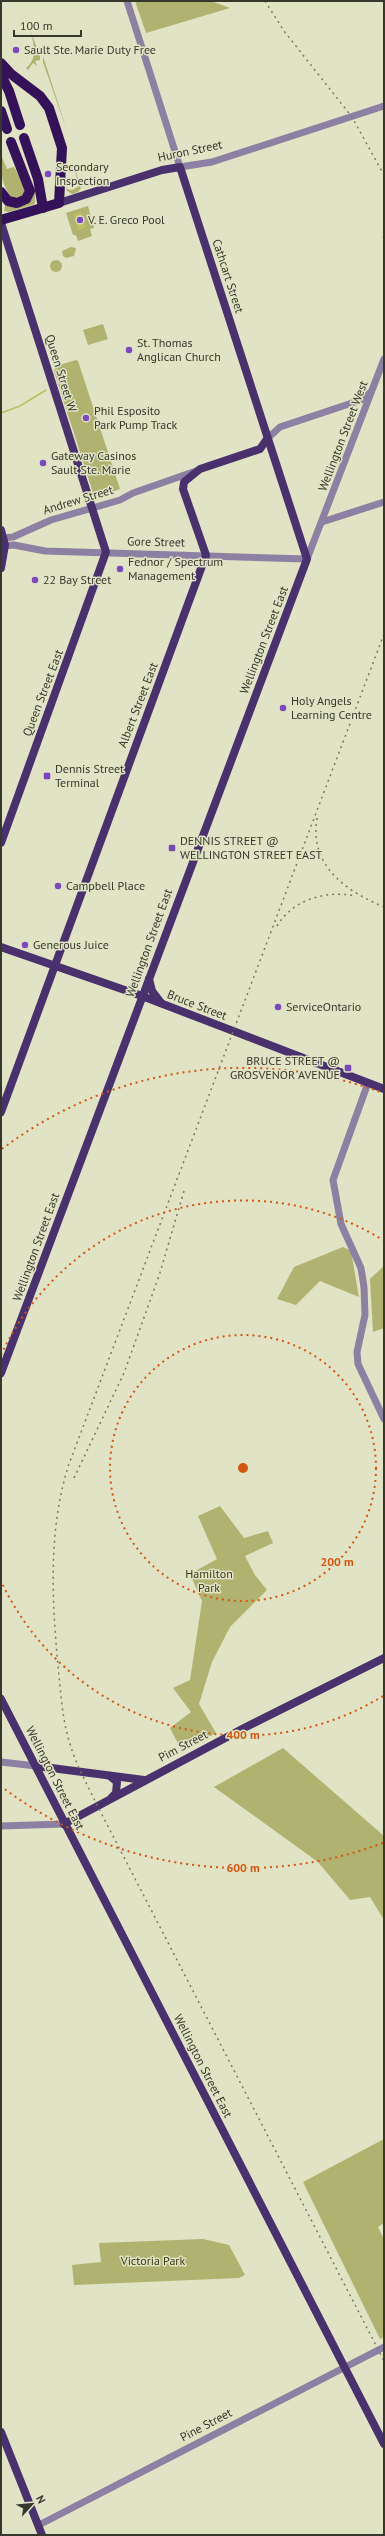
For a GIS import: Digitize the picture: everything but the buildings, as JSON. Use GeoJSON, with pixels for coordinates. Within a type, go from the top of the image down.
{"type":"FeatureCollection","features":[{"type":"Feature","properties":{"kind":"highway"},"geometry":{"type":"LineString","coordinates":[[1,63],[11,74],[40,96],[49,108],[62,148],[59,203]]}},
{"type":"Feature","properties":{"kind":"highway"},"geometry":{"type":"LineString","coordinates":[[1,75],[7,87],[20,126]]}},
{"type":"Feature","properties":{"kind":"highway"},"geometry":{"type":"LineString","coordinates":[[1,110],[7,130]]}},
{"type":"Feature","properties":{"kind":"highway"},"geometry":{"type":"LineString","coordinates":[[24,138],[38,179],[43,208]]}},
{"type":"Feature","properties":{"kind":"highway"},"geometry":{"type":"LineString","coordinates":[[1,192],[6,199],[14,203],[23,201],[29,194],[29,184],[21,172],[11,142]]}},
{"type":"Feature","properties":{"kind":"highway","name":"Huron Street"},"geometry":{"type":"LineString","coordinates":[[1,222],[59,203]]}},
{"type":"Feature","properties":{"kind":"main road","name":"Huron Street"},"geometry":{"type":"LineString","coordinates":[[59,203],[162,170],[180,167]]}},
{"type":"Feature","properties":{"kind":"main road","name":"Cathcart Street"},"geometry":{"type":"LineString","coordinates":[[180,167],[260,418],[307,559]]}},
{"type":"Feature","properties":{"kind":"main road","name":"Queen Street W"},"geometry":{"type":"LineString","coordinates":[[1,222],[106,552]]}},
{"type":"Feature","properties":{"kind":"main road"},"geometry":{"type":"LineString","coordinates":[[267,439],[260,449],[267,450],[272,455]]}},
{"type":"Feature","properties":{"kind":"main road","name":"Andrew Street"},"geometry":{"type":"LineString","coordinates":[[200,469],[260,449]]}},
{"type":"Feature","properties":{"kind":"main road"},"geometry":{"type":"LineString","coordinates":[[200,469],[188,477],[183,489],[206,554]]}},
{"type":"Feature","properties":{"kind":"main road"},"geometry":{"type":"LineString","coordinates":[[2,563],[3,540]]}},
{"type":"Feature","properties":{"kind":"main road","name":"Queen Street East"},"geometry":{"type":"LineString","coordinates":[[1,843],[106,552]]}},
{"type":"Feature","properties":{"kind":"main road","name":"Albert Street East"},"geometry":{"type":"LineString","coordinates":[[1,1112],[56,967],[206,554]]}},
{"type":"Feature","properties":{"kind":"main road","name":"Wellington Street East"},"geometry":{"type":"LineString","coordinates":[[1,1373],[307,559]]}},
{"type":"Feature","properties":{"kind":"main road","name":"Bruce Street"},"geometry":{"type":"LineString","coordinates":[[1,947],[142,996],[384,1089]]}},
{"type":"Feature","properties":{"kind":"main road"},"geometry":{"type":"LineString","coordinates":[[149,978],[152,991],[162,1004]]}},
{"type":"Feature","properties":{"kind":"main road","name":"Pim Street"},"geometry":{"type":"LineString","coordinates":[[64,1824],[110,1798],[384,1658]]}},
{"type":"Feature","properties":{"kind":"main road","name":"Wellington Street East"},"geometry":{"type":"LineString","coordinates":[[1,1699],[384,2444]]}},
{"type":"Feature","properties":{"kind":"main road"},"geometry":{"type":"LineString","coordinates":[[36,1766],[145,1780]]}},
{"type":"Feature","properties":{"kind":"main road"},"geometry":{"type":"LineString","coordinates":[[110,1776],[117,1782],[118,1788],[110,1798]]}},
{"type":"Feature","properties":{"kind":"main road"},"geometry":{"type":"LineString","coordinates":[[1,2432],[42,2535]]}},
{"type":"Feature","properties":{"kind":"street","name":"Cathcart Street"},"geometry":{"type":"LineString","coordinates":[[127,1],[180,167]]}},
{"type":"Feature","properties":{"kind":"street","name":"Huron Street"},"geometry":{"type":"LineString","coordinates":[[180,167],[212,162],[384,106]]}},
{"type":"Feature","properties":{"kind":"street","name":"Wellington Street West"},"geometry":{"type":"LineString","coordinates":[[322,522],[365,413],[384,359]]}},
{"type":"Feature","properties":{"kind":"street"},"geometry":{"type":"LineString","coordinates":[[260,418],[268,425],[280,426],[356,402],[366,397],[372,390]]}},
{"type":"Feature","properties":{"kind":"street"},"geometry":{"type":"LineString","coordinates":[[356,402],[361,405],[365,413]]}},
{"type":"Feature","properties":{"kind":"street"},"geometry":{"type":"LineString","coordinates":[[267,439],[280,426]]}},
{"type":"Feature","properties":{"kind":"street","name":"Andrew Street"},"geometry":{"type":"LineString","coordinates":[[3,540],[46,522],[120,500],[133,493],[200,469]]}},
{"type":"Feature","properties":{"kind":"street"},"geometry":{"type":"LineString","coordinates":[[180,477],[183,489]]}},
{"type":"Feature","properties":{"kind":"street"},"geometry":{"type":"LineString","coordinates":[[322,522],[384,502]]}},
{"type":"Feature","properties":{"kind":"street","name":"Wellington Street East"},"geometry":{"type":"LineString","coordinates":[[307,559],[322,522]]}},
{"type":"Feature","properties":{"kind":"street","name":"Gore Street"},"geometry":{"type":"LineString","coordinates":[[3,540],[45,551],[206,554],[307,559]]}},
{"type":"Feature","properties":{"kind":"street"},"geometry":{"type":"LineString","coordinates":[[368,1083],[333,1180],[341,1224],[361,1268],[364,1287],[365,1314],[357,1352],[358,1364],[384,1419]]}},
{"type":"Feature","properties":{"kind":"street"},"geometry":{"type":"LineString","coordinates":[[1,1762],[36,1766]]}},
{"type":"Feature","properties":{"kind":"street"},"geometry":{"type":"LineString","coordinates":[[1,1826],[64,1824]]}},
{"type":"Feature","properties":{"kind":"street","name":"Pine Street"},"geometry":{"type":"LineString","coordinates":[[38,2525],[384,2347]]}},
{"type":"Feature","properties":{"kind":"green space"},"geometry":{"type":"Polygon","coordinates":[[[135,1],[211,1],[230,8],[146,33],[135,1]]]}},
{"type":"Feature","properties":{"kind":"green space"},"geometry":{"type":"Polygon","coordinates":[[[30,29],[40,56],[40,60],[35,61],[37,66],[33,63],[28,70],[26,68],[31,62],[34,54],[34,46],[30,29]]]}},
{"type":"Feature","properties":{"kind":"green space"},"geometry":{"type":"Polygon","coordinates":[[[43,56],[67,131],[43,62],[43,56]]]}},
{"type":"Feature","properties":{"kind":"green space"},"geometry":{"type":"Polygon","coordinates":[[[1,155],[7,169],[14,167],[25,186],[25,194],[13,199],[9,194],[2,178],[1,155]]]}},
{"type":"Feature","properties":{"kind":"green space"},"geometry":{"type":"Polygon","coordinates":[[[74,166],[81,188],[78,192],[72,194],[67,191],[66,184],[67,189],[72,190],[79,186],[74,168],[69,169],[74,166]]]}},
{"type":"Feature","properties":{"kind":"green space"},"geometry":{"type":"Polygon","coordinates":[[[35,187],[35,204],[9,212],[4,211],[5,205],[12,206],[35,187]]]}},
{"type":"Feature","properties":{"kind":"green space","name":"V. E. Greco Pool"},"geometry":{"type":"Polygon","coordinates":[[[88,206],[94,228],[90,229],[92,236],[78,241],[76,235],[73,235],[66,213],[88,206]]]}},
{"type":"Feature","properties":{"kind":"green space"},"geometry":{"type":"Polygon","coordinates":[[[71,247],[76,248],[74,256],[66,258],[63,256],[62,251],[71,247]]]}},
{"type":"Feature","properties":{"kind":"green space"},"geometry":{"type":"Polygon","coordinates":[[[54,260],[58,260],[62,266],[58,272],[54,272],[50,268],[50,264],[54,260]]]}},
{"type":"Feature","properties":{"kind":"green space"},"geometry":{"type":"Polygon","coordinates":[[[103,324],[108,339],[88,345],[83,330],[103,324]]]}},
{"type":"Feature","properties":{"kind":"green space"},"geometry":{"type":"Polygon","coordinates":[[[76,360],[78,361],[120,489],[97,498],[94,496],[54,371],[56,366],[76,360]]]}},
{"type":"Feature","properties":{"kind":"green space"},"geometry":{"type":"Polygon","coordinates":[[[343,1247],[351,1251],[359,1297],[320,1281],[296,1305],[277,1299],[294,1267],[343,1247]]]}},
{"type":"Feature","properties":{"kind":"green space"},"geometry":{"type":"Polygon","coordinates":[[[384,1266],[384,1328],[373,1332],[370,1279],[384,1266]]]}},
{"type":"Feature","properties":{"kind":"green space","name":"Hamilton Park"},"geometry":{"type":"Polygon","coordinates":[[[220,1506],[244,1538],[268,1531],[273,1543],[245,1556],[255,1575],[267,1590],[230,1627],[212,1662],[199,1704],[216,1733],[182,1751],[170,1728],[191,1712],[173,1688],[190,1680],[202,1601],[190,1574],[217,1559],[198,1516],[220,1506]]]}},
{"type":"Feature","properties":{"kind":"green space"},"geometry":{"type":"Polygon","coordinates":[[[283,1748],[384,1836],[384,1920],[370,1897],[350,1900],[318,1862],[214,1787],[283,1748]]]}},
{"type":"Feature","properties":{"kind":"green space"},"geometry":{"type":"Polygon","coordinates":[[[384,2139],[384,2223],[378,2227],[384,2239],[384,2337],[380,2339],[303,2182],[384,2139]]]}},
{"type":"Feature","properties":{"kind":"green space","name":"Victoria Park"},"geometry":{"type":"Polygon","coordinates":[[[203,2239],[229,2245],[245,2275],[239,2278],[74,2285],[72,2265],[101,2262],[99,2243],[203,2239]]]}},
{"type":"Feature","properties":{"kind":"shaded area"},"geometry":{"type":"Polygon","coordinates":[[[81,212],[86,227],[78,230],[73,214],[81,212]]]}},
{"type":"Feature","properties":{"kind":"waterway"},"geometry":{"type":"LineString","coordinates":[[1,413],[20,406],[46,390]]}},
{"type":"Feature","properties":{"kind":"railway"},"geometry":{"type":"LineString","coordinates":[[265,1],[284,31],[352,117],[384,175]]}},
{"type":"Feature","properties":{"kind":"railway"},"geometry":{"type":"LineString","coordinates":[[384,634],[69,1464],[62,1488],[53,1564],[54,1616],[62,1707],[68,1737],[76,1762],[384,2361]]}},
{"type":"Feature","properties":{"kind":"railway"},"geometry":{"type":"LineString","coordinates":[[317,818],[316,835],[319,850],[325,863],[333,874],[356,893],[384,907]]}},
{"type":"Feature","properties":{"kind":"railway"},"geometry":{"type":"LineString","coordinates":[[277,926],[292,909],[301,903],[322,896],[334,894],[356,896]]}},
{"type":"Feature","properties":{"kind":"railway"},"geometry":{"type":"LineString","coordinates":[[74,1478],[124,1373],[159,1276],[184,1191]]}},
{"type":"Feature","properties":{"kind":"place","name":"Sault Ste. Marie Duty Free"},"geometry":{"type":"Point","coordinates":[16,50]}},
{"type":"Feature","properties":{"kind":"place","name":"Secondary Inspection"},"geometry":{"type":"Point","coordinates":[48,174]}},
{"type":"Feature","properties":{"kind":"place","name":"V. E. Greco Pool"},"geometry":{"type":"Point","coordinates":[80,220]}},
{"type":"Feature","properties":{"kind":"place","name":"St. Thomas Anglican Church"},"geometry":{"type":"Point","coordinates":[129,350]}},
{"type":"Feature","properties":{"kind":"place","name":"Phil Esposito Park Pump Track"},"geometry":{"type":"Point","coordinates":[86,418]}},
{"type":"Feature","properties":{"kind":"place","name":"Gateway Casinos Sault Ste. Marie"},"geometry":{"type":"Point","coordinates":[43,463]}},
{"type":"Feature","properties":{"kind":"place","name":"Fednor / Spectrum Management"},"geometry":{"type":"Point","coordinates":[120,569]}},
{"type":"Feature","properties":{"kind":"place","name":"22 Bay Street"},"geometry":{"type":"Point","coordinates":[35,580]}},
{"type":"Feature","properties":{"kind":"place","name":"Holy Angels Learning Centre"},"geometry":{"type":"Point","coordinates":[283,708]}},
{"type":"Feature","properties":{"kind":"place","name":"Dennis Street Terminal"},"geometry":{"type":"Point","coordinates":[47,776]}},
{"type":"Feature","properties":{"kind":"place","name":"DENNIS STREET @ WELLINGTON STREET EAST"},"geometry":{"type":"Point","coordinates":[172,848]}},
{"type":"Feature","properties":{"kind":"place","name":"Campbell Place"},"geometry":{"type":"Point","coordinates":[58,886]}},
{"type":"Feature","properties":{"kind":"place","name":"Generous Juice"},"geometry":{"type":"Point","coordinates":[25,945]}},
{"type":"Feature","properties":{"kind":"place","name":"ServiceOntario"},"geometry":{"type":"Point","coordinates":[278,1007]}},
{"type":"Feature","properties":{"kind":"place","name":"BRUCE STREET @ GROSVENOR AVENUE"},"geometry":{"type":"Point","coordinates":[348,1068]}}]}
